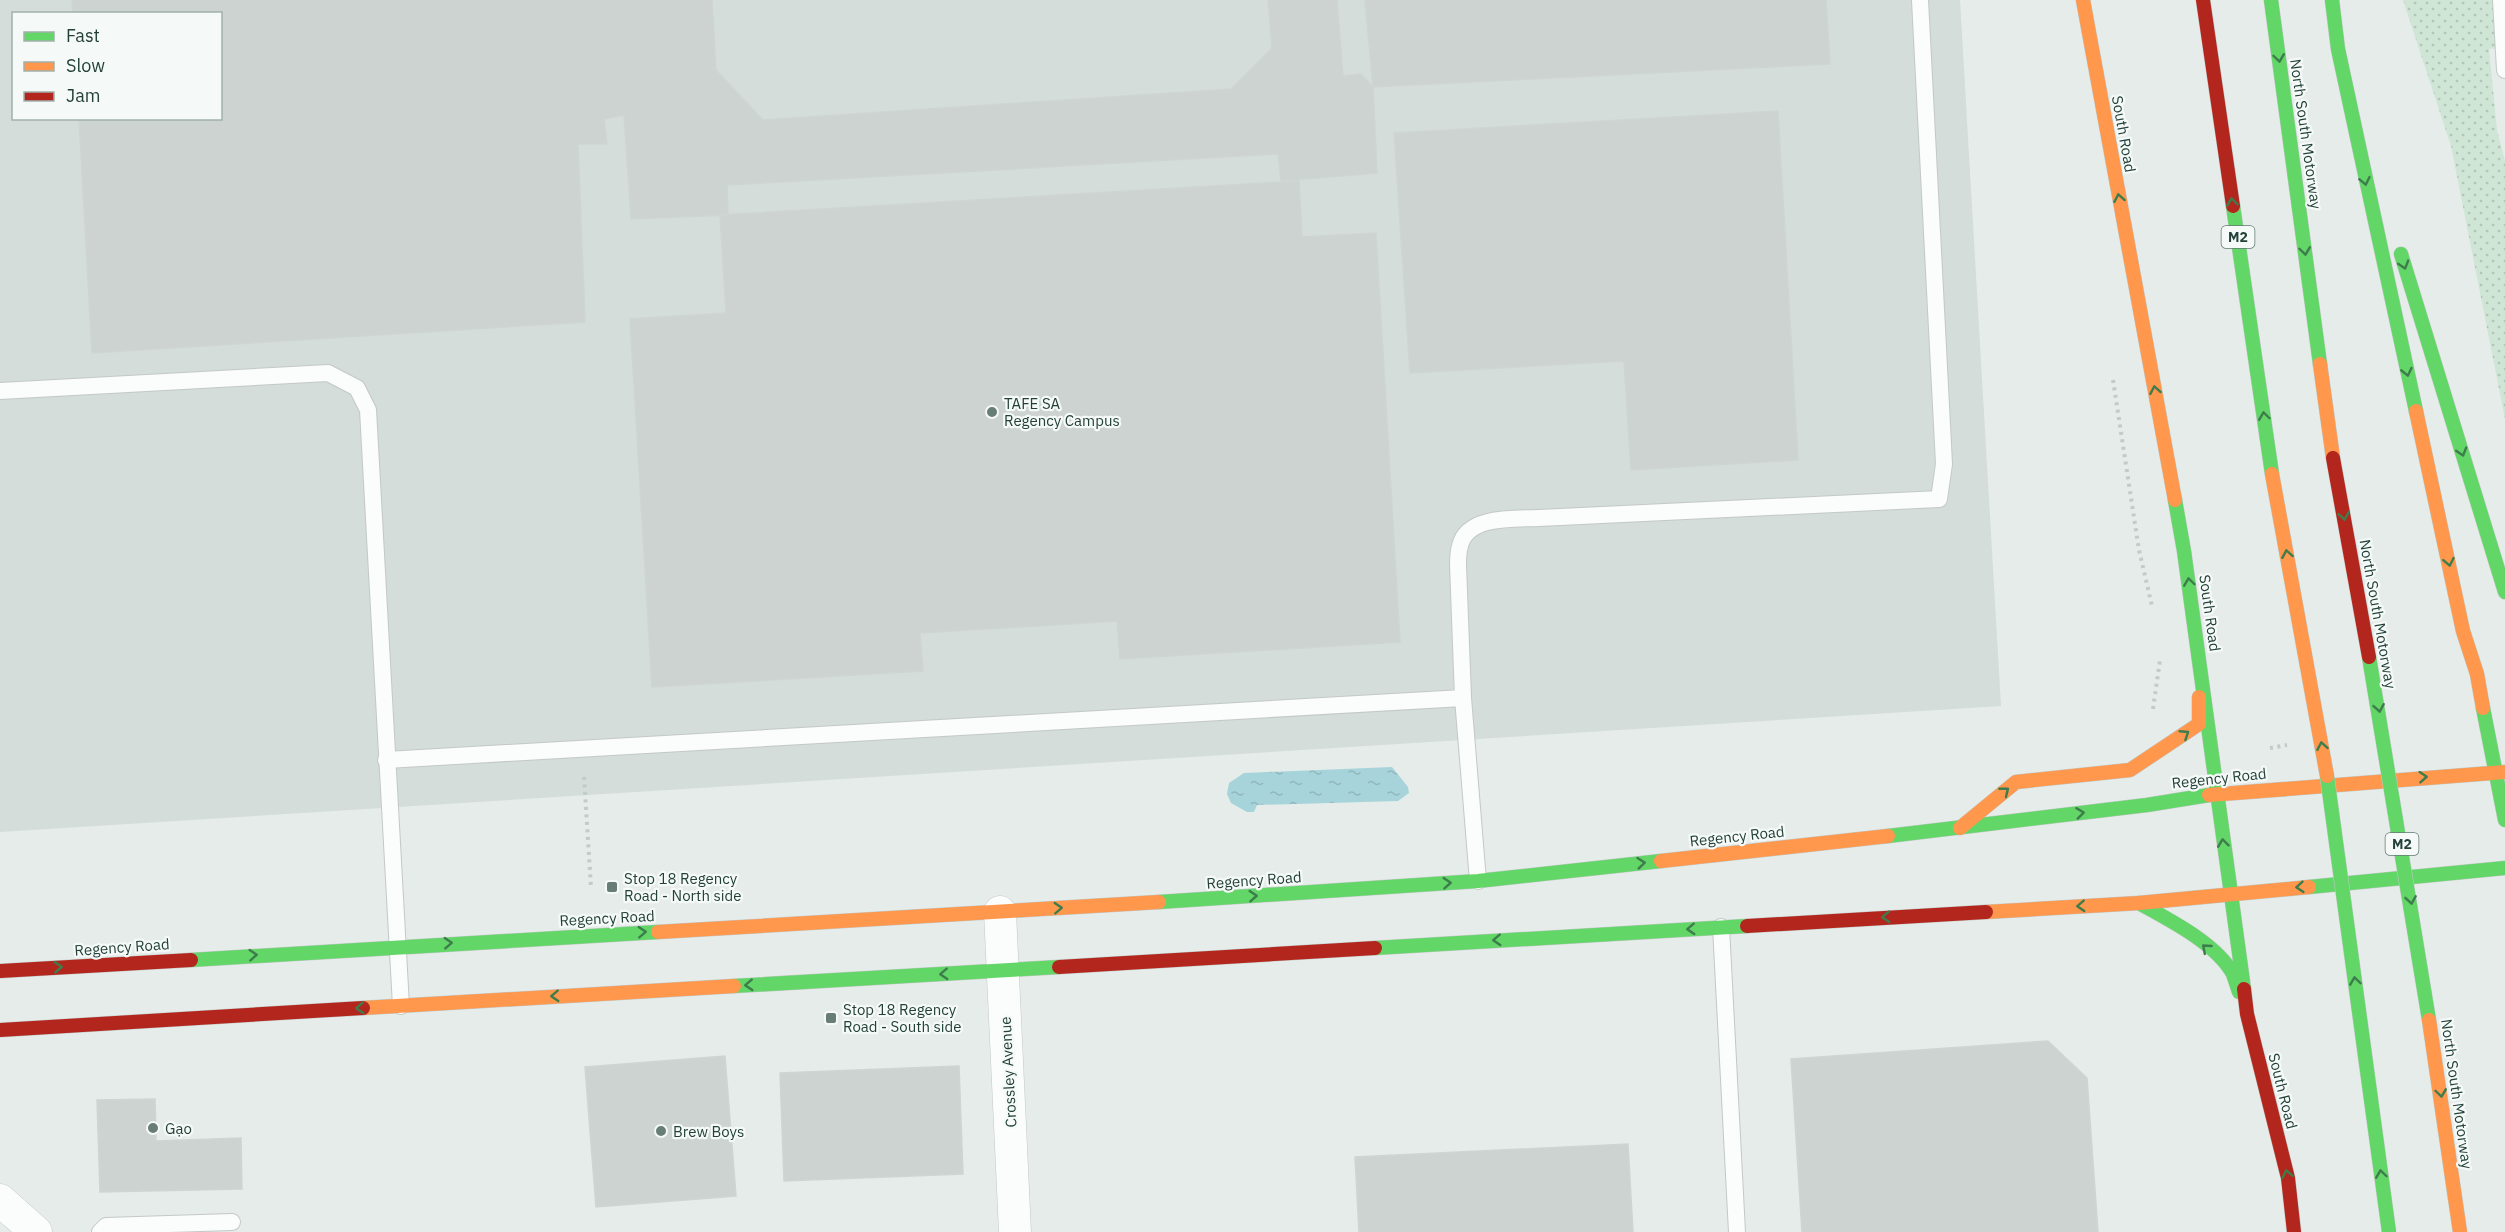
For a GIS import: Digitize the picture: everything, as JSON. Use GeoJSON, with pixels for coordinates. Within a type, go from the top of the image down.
{"type":"FeatureCollection","features":[{"type":"Feature","properties":{"kind":"main road","name":"South Road"},"geometry":{"type":"LineString","coordinates":[[2083,0],[2184,551],[2247,1014],[2288,1178],[2294,1232]]}},
{"type":"Feature","properties":{"kind":"main road","name":"M2"},"geometry":{"type":"LineString","coordinates":[[2203,0],[2272,474],[2324,757],[2389,1232]]}},
{"type":"Feature","properties":{"kind":"main road","name":"North South Motorway"},"geometry":{"type":"LineString","coordinates":[[2271,0],[2333,458],[2388,758],[2439,1072],[2460,1232]]}},
{"type":"Feature","properties":{"kind":"main road"},"geometry":{"type":"LineString","coordinates":[[2332,0],[2338,49],[2463,631],[2477,674],[2499,772],[2505,820]]}},
{"type":"Feature","properties":{"kind":"main road"},"geometry":{"type":"LineString","coordinates":[[2338,49],[2387,209]]}},
{"type":"Feature","properties":{"kind":"main road"},"geometry":{"type":"LineString","coordinates":[[2398,243],[2505,592]]}},
{"type":"Feature","properties":{"kind":"main road"},"geometry":{"type":"LineString","coordinates":[[1960,828],[2016,783],[2130,770],[2199,724],[2197,640]]}},
{"type":"Feature","properties":{"kind":"main road","name":"Regency Road"},"geometry":{"type":"LineString","coordinates":[[0,971],[1000,912],[1478,881],[1960,828],[2147,805],[2218,793],[2499,772]]}},
{"type":"Feature","properties":{"kind":"main road"},"geometry":{"type":"LineString","coordinates":[[0,1030],[2139,903],[2505,868]]}},
{"type":"Feature","properties":{"kind":"main road"},"geometry":{"type":"LineString","coordinates":[[2139,903],[2187,932],[2231,971],[2247,1014]]}},
{"type":"Feature","properties":{"kind":"street","name":"Crossley Avenue"},"geometry":{"type":"LineString","coordinates":[[1000,912],[1015,1232]]}},
{"type":"Feature","properties":{"kind":"street"},"geometry":{"type":"LineString","coordinates":[[0,1200],[36,1232]]}},
{"type":"Feature","properties":{"kind":"lane"},"geometry":{"type":"LineString","coordinates":[[1478,881],[1463,698],[1458,565],[1460,544],[1474,526],[1496,520],[1528,518],[1939,499],[1944,464],[1920,0]]}},
{"type":"Feature","properties":{"kind":"lane"},"geometry":{"type":"LineString","coordinates":[[2501,0],[2505,70]]}},
{"type":"Feature","properties":{"kind":"lane"},"geometry":{"type":"LineString","coordinates":[[0,391],[328,373],[357,388],[368,410],[401,1006]]}},
{"type":"Feature","properties":{"kind":"lane"},"geometry":{"type":"LineString","coordinates":[[386,760],[1463,698]]}},
{"type":"Feature","properties":{"kind":"lane"},"geometry":{"type":"LineString","coordinates":[[1721,927],[1737,1232]]}},
{"type":"Feature","properties":{"kind":"lane"},"geometry":{"type":"LineString","coordinates":[[100,1232],[106,1226],[232,1222]]}},
{"type":"Feature","properties":{"kind":"path"},"geometry":{"type":"LineString","coordinates":[[584,773],[591,887]]}},
{"type":"Feature","properties":{"kind":"shaded area","name":"TAFE SA Regency Campus"},"geometry":{"type":"Polygon","coordinates":[[[0,0],[1960,0],[2001,706],[0,832],[0,0]]]}},
{"type":"Feature","properties":{"kind":"green space"},"geometry":{"type":"Polygon","coordinates":[[[2403,0],[2505,0],[2505,48],[2489,49],[2497,130],[2505,161],[2505,419],[2451,146],[2403,0]]]}},
{"type":"Feature","properties":{"kind":"water"},"geometry":{"type":"Polygon","coordinates":[[[1392,767],[1408,787],[1409,793],[1398,801],[1257,805],[1254,812],[1247,812],[1231,803],[1227,794],[1229,783],[1244,773],[1392,767]]]}},
{"type":"Feature","properties":{"kind":"building"},"geometry":{"type":"Polygon","coordinates":[[[72,0],[712,0],[716,70],[763,120],[1231,89],[1272,48],[1268,0],[1337,0],[1343,76],[1361,74],[1373,87],[1377,173],[1281,181],[1278,154],[727,185],[728,215],[631,219],[624,115],[604,119],[607,144],[578,144],[585,322],[92,353],[79,120],[222,120],[222,12],[73,12],[72,0]]]}},
{"type":"Feature","properties":{"kind":"building"},"geometry":{"type":"Polygon","coordinates":[[[1365,0],[1826,0],[1830,64],[1373,87],[1365,0]]]}},
{"type":"Feature","properties":{"kind":"building"},"geometry":{"type":"Polygon","coordinates":[[[1778,111],[1798,460],[1631,470],[1624,361],[1410,373],[1394,133],[1778,111]]]}},
{"type":"Feature","properties":{"kind":"building"},"geometry":{"type":"Polygon","coordinates":[[[1299,181],[1302,237],[1376,233],[1400,642],[1120,659],[1117,621],[920,633],[923,671],[652,687],[630,319],[726,313],[720,215],[1299,181]]]}},
{"type":"Feature","properties":{"kind":"building"},"geometry":{"type":"Polygon","coordinates":[[[2048,1041],[2087,1078],[2098,1232],[1802,1232],[1791,1059],[2048,1041]]]}},
{"type":"Feature","properties":{"kind":"building","name":"Brew Boys"},"geometry":{"type":"Polygon","coordinates":[[[725,1056],[736,1196],[596,1207],[585,1067],[725,1056]]]}},
{"type":"Feature","properties":{"kind":"building"},"geometry":{"type":"Polygon","coordinates":[[[959,1066],[963,1174],[784,1181],[780,1073],[959,1066]]]}},
{"type":"Feature","properties":{"kind":"building"},"geometry":{"type":"Polygon","coordinates":[[[155,1099],[156,1141],[241,1138],[242,1189],[100,1192],[97,1100],[155,1099]]]}},
{"type":"Feature","properties":{"kind":"building"},"geometry":{"type":"Polygon","coordinates":[[[1628,1144],[1633,1232],[1359,1232],[1355,1157],[1628,1144]]]}},
{"type":"Feature","properties":{"kind":"traffic: fast"},"geometry":{"type":"LineString","coordinates":[[2271,0],[2320,364]]}},
{"type":"Feature","properties":{"kind":"traffic: fast"},"geometry":{"type":"LineString","coordinates":[[2332,0],[2338,49],[2416,411]]}},
{"type":"Feature","properties":{"kind":"traffic: fast"},"geometry":{"type":"LineString","coordinates":[[2233,206],[2272,474]]}},
{"type":"Feature","properties":{"kind":"traffic: fast"},"geometry":{"type":"LineString","coordinates":[[2401,254],[2505,592]]}},
{"type":"Feature","properties":{"kind":"traffic: fast"},"geometry":{"type":"LineString","coordinates":[[2175,500],[2244,989]]}},
{"type":"Feature","properties":{"kind":"traffic: fast"},"geometry":{"type":"LineString","coordinates":[[2369,657],[2429,1020]]}},
{"type":"Feature","properties":{"kind":"traffic: fast"},"geometry":{"type":"LineString","coordinates":[[2483,708],[2505,820]]}},
{"type":"Feature","properties":{"kind":"traffic: fast"},"geometry":{"type":"LineString","coordinates":[[2327,776],[2389,1232]]}},
{"type":"Feature","properties":{"kind":"traffic: fast"},"geometry":{"type":"LineString","coordinates":[[1888,836],[2147,805],[2209,795]]}},
{"type":"Feature","properties":{"kind":"traffic: fast"},"geometry":{"type":"LineString","coordinates":[[1159,902],[1478,881],[1661,861]]}},
{"type":"Feature","properties":{"kind":"traffic: fast"},"geometry":{"type":"LineString","coordinates":[[2309,887],[2505,868]]}},
{"type":"Feature","properties":{"kind":"traffic: fast"},"geometry":{"type":"LineString","coordinates":[[2139,903],[2204,942],[2233,974],[2239,992]]}},
{"type":"Feature","properties":{"kind":"traffic: fast"},"geometry":{"type":"LineString","coordinates":[[1375,948],[1747,926]]}},
{"type":"Feature","properties":{"kind":"traffic: fast"},"geometry":{"type":"LineString","coordinates":[[191,960],[658,932]]}},
{"type":"Feature","properties":{"kind":"traffic: fast"},"geometry":{"type":"LineString","coordinates":[[734,986],[1059,967]]}},
{"type":"Feature","properties":{"kind":"traffic: slow"},"geometry":{"type":"LineString","coordinates":[[2083,0],[2175,500]]}},
{"type":"Feature","properties":{"kind":"traffic: slow"},"geometry":{"type":"LineString","coordinates":[[2320,364],[2333,458]]}},
{"type":"Feature","properties":{"kind":"traffic: slow"},"geometry":{"type":"LineString","coordinates":[[2416,411],[2463,631],[2477,674],[2483,708]]}},
{"type":"Feature","properties":{"kind":"traffic: slow"},"geometry":{"type":"LineString","coordinates":[[2272,474],[2327,776]]}},
{"type":"Feature","properties":{"kind":"traffic: slow"},"geometry":{"type":"LineString","coordinates":[[1960,828],[2016,782],[2130,770],[2199,724],[2199,697]]}},
{"type":"Feature","properties":{"kind":"traffic: slow"},"geometry":{"type":"LineString","coordinates":[[2209,795],[2505,772]]}},
{"type":"Feature","properties":{"kind":"traffic: slow"},"geometry":{"type":"LineString","coordinates":[[1661,861],[1888,836]]}},
{"type":"Feature","properties":{"kind":"traffic: slow"},"geometry":{"type":"LineString","coordinates":[[1986,912],[2139,903],[2309,887]]}},
{"type":"Feature","properties":{"kind":"traffic: slow"},"geometry":{"type":"LineString","coordinates":[[658,932],[1159,902]]}},
{"type":"Feature","properties":{"kind":"traffic: slow"},"geometry":{"type":"LineString","coordinates":[[363,1008],[734,986]]}},
{"type":"Feature","properties":{"kind":"traffic: slow"},"geometry":{"type":"LineString","coordinates":[[2429,1020],[2460,1232]]}},
{"type":"Feature","properties":{"kind":"traffic: jam"},"geometry":{"type":"LineString","coordinates":[[2203,0],[2233,206]]}},
{"type":"Feature","properties":{"kind":"traffic: jam"},"geometry":{"type":"LineString","coordinates":[[2333,458],[2369,657]]}},
{"type":"Feature","properties":{"kind":"traffic: jam"},"geometry":{"type":"LineString","coordinates":[[1747,926],[1986,912]]}},
{"type":"Feature","properties":{"kind":"traffic: jam"},"geometry":{"type":"LineString","coordinates":[[1059,967],[1375,948]]}},
{"type":"Feature","properties":{"kind":"traffic: jam"},"geometry":{"type":"LineString","coordinates":[[0,971],[191,960]]}},
{"type":"Feature","properties":{"kind":"traffic: jam"},"geometry":{"type":"LineString","coordinates":[[2244,989],[2247,1014],[2288,1178],[2294,1232]]}},
{"type":"Feature","properties":{"kind":"traffic: jam"},"geometry":{"type":"LineString","coordinates":[[0,1030],[363,1008]]}},
{"type":"Feature","properties":{"kind":"place","name":"TAFE SA Regency Campus"},"geometry":{"type":"Point","coordinates":[992,412]}},
{"type":"Feature","properties":{"kind":"place","name":"Stop 18 Regency Road - North side"},"geometry":{"type":"Point","coordinates":[612,887]}},
{"type":"Feature","properties":{"kind":"place","name":"Stop 18 Regency Road - South side"},"geometry":{"type":"Point","coordinates":[831,1018]}},
{"type":"Feature","properties":{"kind":"place","name":"Gạo"},"geometry":{"type":"Point","coordinates":[153,1128]}},
{"type":"Feature","properties":{"kind":"place","name":"Brew Boys"},"geometry":{"type":"Point","coordinates":[661,1131]}}]}
